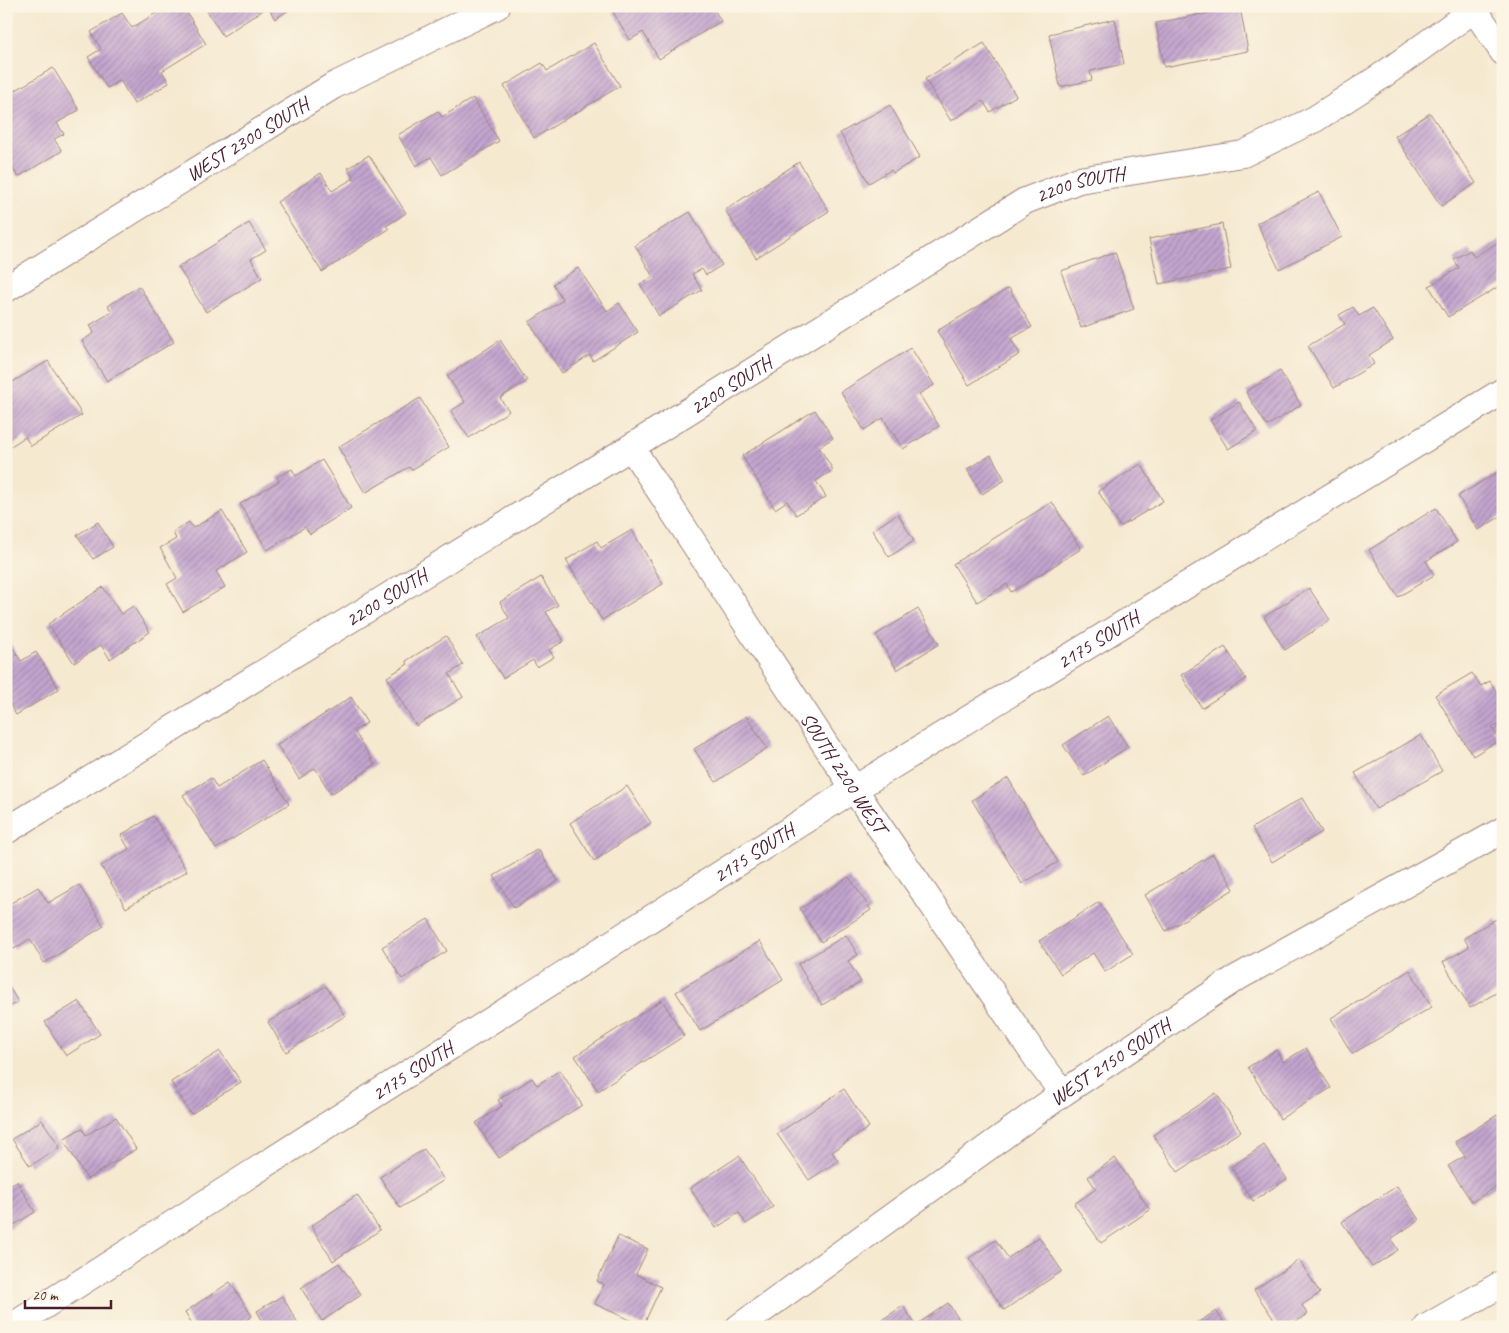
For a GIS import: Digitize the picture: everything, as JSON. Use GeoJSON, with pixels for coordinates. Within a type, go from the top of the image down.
{"type":"FeatureCollection","features":[{"type":"Feature","properties":{"kind":"street","name":"WEST 2300 SOUTH"},"geometry":{"type":"LineString","coordinates":[[6,289],[334,86],[497,6]]}},
{"type":"Feature","properties":{"kind":"street"},"geometry":{"type":"LineString","coordinates":[[1475,7],[1503,52]]}},
{"type":"Feature","properties":{"kind":"street","name":"2200 SOUTH"},"geometry":{"type":"LineString","coordinates":[[6,831],[631,447],[1026,201],[1079,180],[1243,154],[1315,119],[1383,75],[1475,7]]}},
{"type":"Feature","properties":{"kind":"street","name":"2175 SOUTH"},"geometry":{"type":"LineString","coordinates":[[11,1327],[854,788],[1503,391]]}},
{"type":"Feature","properties":{"kind":"street","name":"SOUTH 2200 WEST"},"geometry":{"type":"LineString","coordinates":[[631,447],[854,788],[1034,1055],[1063,1093]]}},
{"type":"Feature","properties":{"kind":"street","name":"WEST 2150 SOUTH"},"geometry":{"type":"LineString","coordinates":[[739,1327],[1063,1093],[1233,980],[1503,830]]}},
{"type":"Feature","properties":{"kind":"street"},"geometry":{"type":"LineString","coordinates":[[1428,1327],[1503,1283]]}},
{"type":"Feature","properties":{"kind":"building"},"geometry":{"type":"Polygon","coordinates":[[[167,6],[183,6],[206,44],[162,71],[169,83],[134,104],[120,80],[107,88],[88,57],[101,49],[91,32],[122,13],[132,28],[167,6]]]}},
{"type":"Feature","properties":{"kind":"building"},"geometry":{"type":"Polygon","coordinates":[[[204,6],[295,6],[275,19],[268,7],[223,36],[204,6]]]}},
{"type":"Feature","properties":{"kind":"building"},"geometry":{"type":"Polygon","coordinates":[[[623,6],[712,6],[721,21],[659,59],[643,32],[630,40],[613,12],[623,6]]]}},
{"type":"Feature","properties":{"kind":"building"},"geometry":{"type":"Polygon","coordinates":[[[1240,7],[1248,51],[1164,67],[1156,23],[1240,7]]]}},
{"type":"Feature","properties":{"kind":"building"},"geometry":{"type":"Polygon","coordinates":[[[1115,19],[1124,64],[1090,71],[1092,80],[1060,87],[1049,34],[1115,19]]]}},
{"type":"Feature","properties":{"kind":"building"},"geometry":{"type":"Polygon","coordinates":[[[594,43],[620,86],[534,138],[504,86],[542,63],[547,71],[594,43]]]}},
{"type":"Feature","properties":{"kind":"building"},"geometry":{"type":"Polygon","coordinates":[[[984,43],[1016,96],[990,112],[983,101],[951,121],[925,79],[984,43]]]}},
{"type":"Feature","properties":{"kind":"building"},"geometry":{"type":"Polygon","coordinates":[[[53,68],[79,110],[57,123],[64,134],[54,139],[62,151],[18,177],[6,157],[6,84],[11,93],[53,68]]]}},
{"type":"Feature","properties":{"kind":"building"},"geometry":{"type":"Polygon","coordinates":[[[473,98],[499,141],[442,175],[431,157],[416,166],[398,135],[438,111],[442,117],[473,98]]]}},
{"type":"Feature","properties":{"kind":"building"},"geometry":{"type":"Polygon","coordinates":[[[890,105],[920,157],[893,173],[891,170],[869,183],[840,133],[890,105]]]}},
{"type":"Feature","properties":{"kind":"building"},"geometry":{"type":"Polygon","coordinates":[[[1430,113],[1476,183],[1441,206],[1395,136],[1430,113]]]}},
{"type":"Feature","properties":{"kind":"building"},"geometry":{"type":"Polygon","coordinates":[[[369,155],[406,213],[386,226],[389,229],[322,272],[277,202],[321,173],[332,191],[354,178],[348,168],[369,155]]]}},
{"type":"Feature","properties":{"kind":"building"},"geometry":{"type":"Polygon","coordinates":[[[799,162],[829,211],[756,258],[725,210],[799,162]]]}},
{"type":"Feature","properties":{"kind":"building"},"geometry":{"type":"Polygon","coordinates":[[[1319,192],[1342,237],[1279,269],[1257,223],[1319,192]]]}},
{"type":"Feature","properties":{"kind":"building"},"geometry":{"type":"Polygon","coordinates":[[[690,212],[722,265],[706,275],[702,269],[692,274],[702,290],[659,316],[640,284],[653,277],[635,245],[690,212]]]}},
{"type":"Feature","properties":{"kind":"building"},"geometry":{"type":"Polygon","coordinates":[[[249,223],[266,250],[251,259],[262,278],[206,312],[178,267],[249,223]]]}},
{"type":"Feature","properties":{"kind":"building"},"geometry":{"type":"Polygon","coordinates":[[[1222,224],[1231,269],[1159,284],[1149,239],[1222,224]]]}},
{"type":"Feature","properties":{"kind":"building"},"geometry":{"type":"Polygon","coordinates":[[[1503,239],[1503,284],[1448,317],[1429,286],[1459,268],[1454,259],[1470,250],[1474,257],[1503,239]]]}},
{"type":"Feature","properties":{"kind":"building"},"geometry":{"type":"Polygon","coordinates":[[[1115,252],[1134,309],[1081,328],[1061,271],[1115,252]]]}},
{"type":"Feature","properties":{"kind":"building"},"geometry":{"type":"Polygon","coordinates":[[[578,268],[607,311],[619,303],[638,332],[593,361],[590,355],[562,373],[529,322],[563,300],[553,284],[578,268]]]}},
{"type":"Feature","properties":{"kind":"building"},"geometry":{"type":"Polygon","coordinates":[[[139,286],[174,342],[107,381],[82,341],[94,333],[90,325],[112,312],[108,306],[139,286]]]}},
{"type":"Feature","properties":{"kind":"building"},"geometry":{"type":"Polygon","coordinates":[[[1009,288],[1032,327],[1011,339],[1020,354],[969,385],[937,331],[1009,288]]]}},
{"type":"Feature","properties":{"kind":"building"},"geometry":{"type":"Polygon","coordinates":[[[1353,307],[1359,316],[1373,308],[1393,340],[1369,355],[1374,364],[1334,388],[1308,346],[1345,324],[1339,315],[1353,307]]]}},
{"type":"Feature","properties":{"kind":"building"},"geometry":{"type":"Polygon","coordinates":[[[500,340],[527,381],[500,398],[509,411],[469,438],[451,411],[465,402],[447,376],[500,340]]]}},
{"type":"Feature","properties":{"kind":"building"},"geometry":{"type":"Polygon","coordinates":[[[911,348],[934,385],[919,394],[939,426],[903,449],[883,418],[864,430],[841,392],[911,348]]]}},
{"type":"Feature","properties":{"kind":"building"},"geometry":{"type":"Polygon","coordinates":[[[48,361],[82,415],[31,446],[25,437],[8,448],[6,380],[9,384],[48,361]]]}},
{"type":"Feature","properties":{"kind":"building"},"geometry":{"type":"Polygon","coordinates":[[[1280,371],[1301,405],[1267,426],[1246,392],[1280,371]]]}},
{"type":"Feature","properties":{"kind":"building"},"geometry":{"type":"Polygon","coordinates":[[[420,398],[449,447],[411,470],[409,467],[365,493],[338,447],[420,398]]]}},
{"type":"Feature","properties":{"kind":"building"},"geometry":{"type":"Polygon","coordinates":[[[1239,402],[1257,431],[1228,449],[1210,420],[1239,402]]]}},
{"type":"Feature","properties":{"kind":"building"},"geometry":{"type":"Polygon","coordinates":[[[815,410],[833,438],[819,447],[833,470],[816,481],[826,497],[796,515],[787,501],[775,509],[742,456],[815,410]]]}},
{"type":"Feature","properties":{"kind":"building"},"geometry":{"type":"Polygon","coordinates":[[[991,455],[1005,480],[982,494],[967,469],[991,455]]]}},
{"type":"Feature","properties":{"kind":"building"},"geometry":{"type":"Polygon","coordinates":[[[322,460],[351,508],[310,534],[305,527],[267,550],[240,504],[279,481],[277,477],[292,469],[296,476],[322,460]]]}},
{"type":"Feature","properties":{"kind":"building"},"geometry":{"type":"Polygon","coordinates":[[[1141,464],[1163,501],[1120,527],[1098,491],[1141,464]]]}},
{"type":"Feature","properties":{"kind":"building"},"geometry":{"type":"Polygon","coordinates":[[[1503,469],[1503,515],[1478,530],[1458,496],[1503,469]]]}},
{"type":"Feature","properties":{"kind":"building"},"geometry":{"type":"Polygon","coordinates":[[[1052,502],[1081,549],[1011,592],[1007,584],[977,602],[953,564],[1052,502]]]}},
{"type":"Feature","properties":{"kind":"building"},"geometry":{"type":"Polygon","coordinates":[[[1436,508],[1457,542],[1426,561],[1434,575],[1398,597],[1369,550],[1436,508]]]}},
{"type":"Feature","properties":{"kind":"building"},"geometry":{"type":"Polygon","coordinates":[[[222,511],[247,552],[216,571],[225,587],[183,612],[167,584],[177,578],[160,548],[176,539],[173,532],[189,522],[193,528],[222,511]]]}},
{"type":"Feature","properties":{"kind":"building"},"geometry":{"type":"Polygon","coordinates":[[[898,514],[914,541],[889,557],[872,530],[898,514]]]}},
{"type":"Feature","properties":{"kind":"building"},"geometry":{"type":"Polygon","coordinates":[[[98,522],[113,547],[93,559],[77,535],[98,522]]]}},
{"type":"Feature","properties":{"kind":"building"},"geometry":{"type":"Polygon","coordinates":[[[632,530],[663,584],[602,620],[566,560],[597,541],[601,548],[632,530]]]}},
{"type":"Feature","properties":{"kind":"building"},"geometry":{"type":"Polygon","coordinates":[[[541,577],[558,605],[546,612],[564,641],[549,650],[554,657],[537,667],[533,660],[503,678],[477,637],[509,618],[500,602],[541,577]]]}},
{"type":"Feature","properties":{"kind":"building"},"geometry":{"type":"Polygon","coordinates":[[[103,587],[121,614],[133,606],[150,632],[110,659],[101,645],[74,663],[48,624],[103,587]]]}},
{"type":"Feature","properties":{"kind":"building"},"geometry":{"type":"Polygon","coordinates":[[[1309,588],[1330,620],[1285,650],[1264,617],[1309,588]]]}},
{"type":"Feature","properties":{"kind":"building"},"geometry":{"type":"Polygon","coordinates":[[[918,609],[939,644],[897,670],[876,635],[918,609]]]}},
{"type":"Feature","properties":{"kind":"building"},"geometry":{"type":"Polygon","coordinates":[[[6,636],[21,661],[36,652],[59,689],[16,715],[6,698],[6,636]]]}},
{"type":"Feature","properties":{"kind":"building"},"geometry":{"type":"Polygon","coordinates":[[[446,636],[463,665],[449,674],[463,697],[416,726],[387,677],[408,664],[406,661],[446,636]]]}},
{"type":"Feature","properties":{"kind":"building"},"geometry":{"type":"Polygon","coordinates":[[[1225,647],[1246,679],[1202,708],[1181,675],[1225,647]]]}},
{"type":"Feature","properties":{"kind":"building"},"geometry":{"type":"Polygon","coordinates":[[[1472,673],[1481,686],[1490,681],[1503,703],[1503,722],[1492,728],[1499,740],[1473,756],[1435,695],[1472,673]]]}},
{"type":"Feature","properties":{"kind":"building"},"geometry":{"type":"Polygon","coordinates":[[[351,697],[367,723],[354,731],[375,765],[331,794],[315,768],[299,779],[277,745],[351,697]]]}},
{"type":"Feature","properties":{"kind":"building"},"geometry":{"type":"Polygon","coordinates":[[[746,716],[767,748],[716,782],[694,749],[746,716]]]}},
{"type":"Feature","properties":{"kind":"building"},"geometry":{"type":"Polygon","coordinates":[[[1108,716],[1128,747],[1084,776],[1063,745],[1108,716]]]}},
{"type":"Feature","properties":{"kind":"building"},"geometry":{"type":"Polygon","coordinates":[[[1421,735],[1442,771],[1376,809],[1355,773],[1421,735]]]}},
{"type":"Feature","properties":{"kind":"building"},"geometry":{"type":"Polygon","coordinates":[[[262,760],[289,804],[216,849],[183,795],[211,778],[217,788],[262,760]]]}},
{"type":"Feature","properties":{"kind":"building"},"geometry":{"type":"Polygon","coordinates":[[[1008,778],[1058,862],[1022,884],[972,800],[1008,778]]]}},
{"type":"Feature","properties":{"kind":"building"},"geometry":{"type":"Polygon","coordinates":[[[627,786],[651,823],[594,861],[570,823],[627,786]]]}},
{"type":"Feature","properties":{"kind":"building"},"geometry":{"type":"Polygon","coordinates":[[[1302,798],[1322,832],[1272,862],[1252,828],[1302,798]]]}},
{"type":"Feature","properties":{"kind":"building"},"geometry":{"type":"Polygon","coordinates":[[[153,816],[187,871],[126,908],[101,866],[129,849],[121,835],[153,816]]]}},
{"type":"Feature","properties":{"kind":"building"},"geometry":{"type":"Polygon","coordinates":[[[538,849],[558,881],[514,908],[494,876],[538,849]]]}},
{"type":"Feature","properties":{"kind":"building"},"geometry":{"type":"Polygon","coordinates":[[[1213,854],[1234,889],[1166,931],[1145,895],[1213,854]]]}},
{"type":"Feature","properties":{"kind":"building"},"geometry":{"type":"Polygon","coordinates":[[[849,877],[871,910],[821,942],[800,909],[849,877]]]}},
{"type":"Feature","properties":{"kind":"building"},"geometry":{"type":"Polygon","coordinates":[[[79,885],[104,926],[44,963],[30,939],[14,949],[6,936],[6,906],[38,887],[48,903],[79,885]]]}},
{"type":"Feature","properties":{"kind":"building"},"geometry":{"type":"Polygon","coordinates":[[[1099,902],[1133,954],[1105,972],[1093,953],[1061,974],[1039,941],[1099,902]]]}},
{"type":"Feature","properties":{"kind":"building"},"geometry":{"type":"Polygon","coordinates":[[[428,919],[447,951],[402,979],[382,947],[428,919]]]}},
{"type":"Feature","properties":{"kind":"building"},"geometry":{"type":"Polygon","coordinates":[[[1496,919],[1503,931],[1503,989],[1470,1008],[1443,962],[1469,947],[1464,938],[1496,919]]]}},
{"type":"Feature","properties":{"kind":"building"},"geometry":{"type":"Polygon","coordinates":[[[846,935],[858,955],[848,961],[861,982],[822,1005],[798,964],[846,935]]]}},
{"type":"Feature","properties":{"kind":"building"},"geometry":{"type":"Polygon","coordinates":[[[760,941],[783,980],[700,1031],[676,992],[760,941]]]}},
{"type":"Feature","properties":{"kind":"building"},"geometry":{"type":"Polygon","coordinates":[[[1410,970],[1432,1007],[1352,1054],[1331,1018],[1410,970]]]}},
{"type":"Feature","properties":{"kind":"building"},"geometry":{"type":"Polygon","coordinates":[[[6,982],[18,1002],[6,1009],[6,982]]]}},
{"type":"Feature","properties":{"kind":"building"},"geometry":{"type":"Polygon","coordinates":[[[326,986],[345,1016],[286,1052],[268,1022],[326,986]]]}},
{"type":"Feature","properties":{"kind":"building"},"geometry":{"type":"Polygon","coordinates":[[[662,1000],[684,1036],[598,1091],[575,1056],[662,1000]]]}},
{"type":"Feature","properties":{"kind":"building"},"geometry":{"type":"Polygon","coordinates":[[[79,1001],[100,1034],[66,1056],[45,1022],[79,1001]]]}},
{"type":"Feature","properties":{"kind":"building"},"geometry":{"type":"Polygon","coordinates":[[[1306,1048],[1331,1088],[1280,1119],[1248,1067],[1276,1050],[1283,1062],[1306,1048]]]}},
{"type":"Feature","properties":{"kind":"building"},"geometry":{"type":"Polygon","coordinates":[[[220,1051],[241,1082],[191,1114],[171,1082],[220,1051]]]}},
{"type":"Feature","properties":{"kind":"building"},"geometry":{"type":"Polygon","coordinates":[[[560,1070],[582,1105],[499,1158],[476,1123],[502,1106],[498,1100],[532,1078],[537,1085],[560,1070]]]}},
{"type":"Feature","properties":{"kind":"building"},"geometry":{"type":"Polygon","coordinates":[[[844,1089],[869,1127],[832,1152],[838,1161],[809,1180],[777,1134],[844,1089]]]}},
{"type":"Feature","properties":{"kind":"building"},"geometry":{"type":"Polygon","coordinates":[[[1216,1093],[1241,1131],[1178,1172],[1153,1135],[1216,1093]]]}},
{"type":"Feature","properties":{"kind":"building"},"geometry":{"type":"Polygon","coordinates":[[[1497,1115],[1503,1123],[1503,1182],[1472,1202],[1448,1166],[1465,1156],[1455,1142],[1497,1115]]]}},
{"type":"Feature","properties":{"kind":"building"},"geometry":{"type":"Polygon","coordinates":[[[116,1117],[136,1149],[87,1179],[63,1139],[82,1128],[86,1135],[116,1117]]]}},
{"type":"Feature","properties":{"kind":"building"},"geometry":{"type":"Polygon","coordinates":[[[42,1120],[60,1147],[30,1166],[12,1139],[42,1120]]]}},
{"type":"Feature","properties":{"kind":"building"},"geometry":{"type":"Polygon","coordinates":[[[1264,1145],[1287,1179],[1253,1201],[1231,1167],[1264,1145]]]}},
{"type":"Feature","properties":{"kind":"building"},"geometry":{"type":"Polygon","coordinates":[[[424,1149],[444,1180],[400,1208],[380,1177],[424,1149]]]}},
{"type":"Feature","properties":{"kind":"building"},"geometry":{"type":"Polygon","coordinates":[[[739,1156],[773,1207],[746,1224],[739,1213],[716,1228],[690,1188],[739,1156]]]}},
{"type":"Feature","properties":{"kind":"building"},"geometry":{"type":"Polygon","coordinates":[[[1115,1158],[1150,1210],[1101,1243],[1074,1204],[1096,1189],[1088,1177],[1115,1158]]]}},
{"type":"Feature","properties":{"kind":"building"},"geometry":{"type":"Polygon","coordinates":[[[17,1181],[35,1212],[6,1230],[6,1187],[17,1181]]]}},
{"type":"Feature","properties":{"kind":"building"},"geometry":{"type":"Polygon","coordinates":[[[1397,1186],[1419,1220],[1391,1239],[1398,1250],[1372,1267],[1342,1222],[1397,1186]]]}},
{"type":"Feature","properties":{"kind":"building"},"geometry":{"type":"Polygon","coordinates":[[[357,1195],[380,1230],[333,1261],[311,1226],[357,1195]]]}},
{"type":"Feature","properties":{"kind":"building"},"geometry":{"type":"Polygon","coordinates":[[[618,1236],[648,1249],[636,1274],[661,1287],[643,1326],[595,1304],[604,1284],[597,1281],[618,1236]]]}},
{"type":"Feature","properties":{"kind":"building"},"geometry":{"type":"Polygon","coordinates":[[[1039,1237],[1062,1271],[1004,1310],[969,1258],[996,1240],[1008,1258],[1039,1237]]]}},
{"type":"Feature","properties":{"kind":"building"},"geometry":{"type":"Polygon","coordinates":[[[1299,1260],[1320,1293],[1302,1305],[1307,1314],[1288,1327],[1279,1327],[1254,1290],[1299,1260]]]}},
{"type":"Feature","properties":{"kind":"building"},"geometry":{"type":"Polygon","coordinates":[[[339,1263],[361,1295],[322,1321],[301,1288],[339,1263]]]}},
{"type":"Feature","properties":{"kind":"building"},"geometry":{"type":"Polygon","coordinates":[[[230,1282],[252,1316],[237,1327],[194,1327],[185,1312],[230,1282]]]}},
{"type":"Feature","properties":{"kind":"building"},"geometry":{"type":"Polygon","coordinates":[[[282,1296],[299,1325],[266,1327],[257,1311],[282,1296]]]}},
{"type":"Feature","properties":{"kind":"building"},"geometry":{"type":"Polygon","coordinates":[[[948,1303],[964,1327],[879,1327],[877,1323],[903,1306],[916,1325],[948,1303]]]}},
{"type":"Feature","properties":{"kind":"building"},"geometry":{"type":"Polygon","coordinates":[[[1216,1311],[1227,1327],[1191,1327],[1216,1311]]]}}]}
